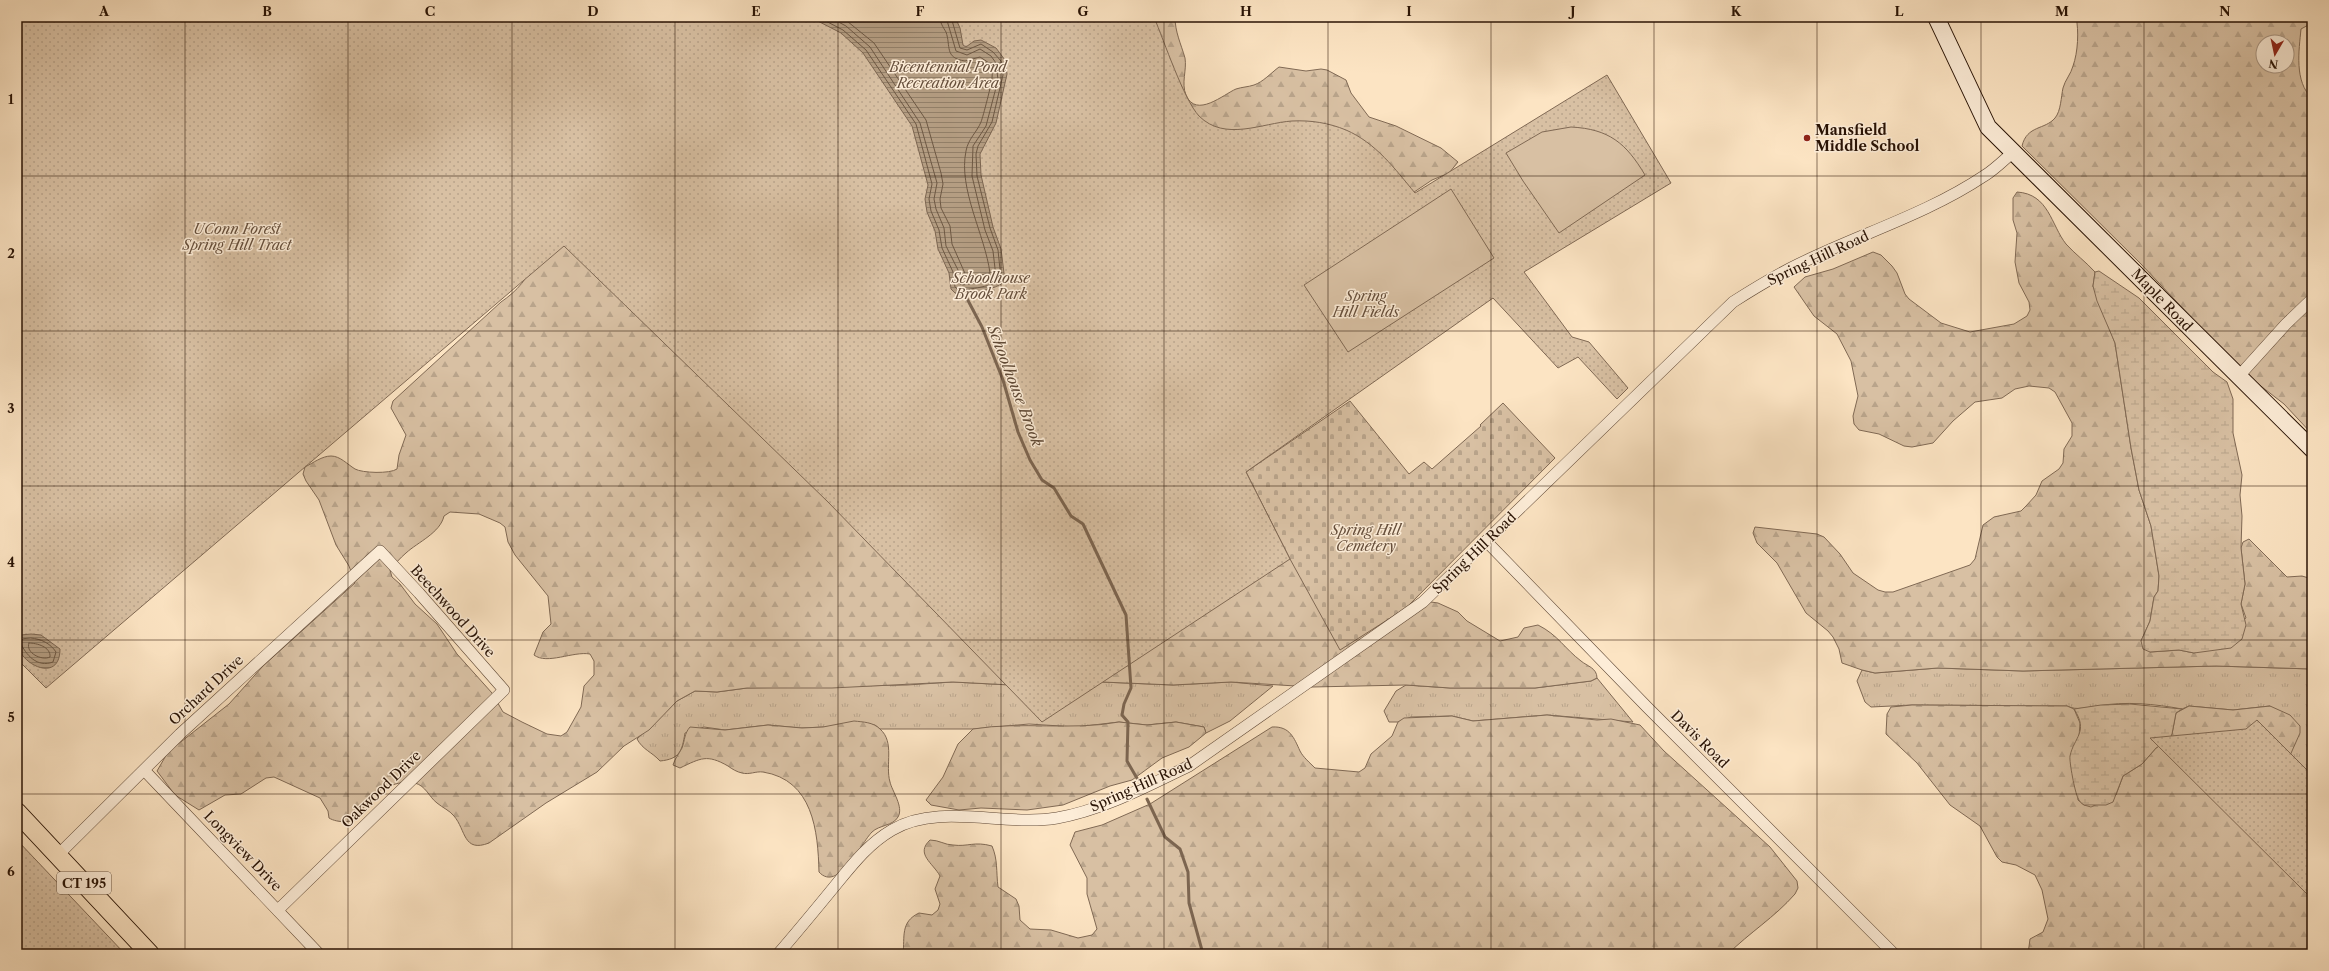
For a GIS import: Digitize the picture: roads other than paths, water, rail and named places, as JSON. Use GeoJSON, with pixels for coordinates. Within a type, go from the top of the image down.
{"type":"FeatureCollection","features":[{"type":"Feature","properties":{"kind":"main road","name":"CT 195"},"geometry":{"type":"LineString","coordinates":[[17,812],[150,954]]}},
{"type":"Feature","properties":{"kind":"street"},"geometry":{"type":"LineString","coordinates":[[1936,17],[1988,126],[2012,153]]}},
{"type":"Feature","properties":{"kind":"street","name":"Maple Road"},"geometry":{"type":"LineString","coordinates":[[2012,153],[2076,212],[2312,449]]}},
{"type":"Feature","properties":{"kind":"street","name":"Spring Hill Road"},"geometry":{"type":"LineString","coordinates":[[778,954],[867,847],[893,829],[916,821],[947,817],[1030,820],[1056,818],[1085,811],[1182,769],[1423,602],[1487,542],[1545,483],[1733,302],[1764,283],[1800,264],[1876,231],[1963,189],[1986,175],[2012,153]]}},
{"type":"Feature","properties":{"kind":"street"},"geometry":{"type":"LineString","coordinates":[[2239,376],[2286,324],[2312,299]]}},
{"type":"Feature","properties":{"kind":"street","name":"Davis Road"},"geometry":{"type":"LineString","coordinates":[[1487,542],[1647,707],[1894,954]]}},
{"type":"Feature","properties":{"kind":"street","name":"Beechwood Drive"},"geometry":{"type":"LineString","coordinates":[[380,551],[504,690]]}},
{"type":"Feature","properties":{"kind":"street","name":"Orchard Drive"},"geometry":{"type":"LineString","coordinates":[[58,855],[144,770],[380,551]]}},
{"type":"Feature","properties":{"kind":"street","name":"Oakwood Drive"},"geometry":{"type":"LineString","coordinates":[[279,909],[504,690]]}},
{"type":"Feature","properties":{"kind":"street","name":"Longview Drive"},"geometry":{"type":"LineString","coordinates":[[144,770],[279,909],[319,954]]}},
{"type":"Feature","properties":{"kind":"water","name":"Bicentennial Pond Recreation Area"},"geometry":{"type":"Polygon","coordinates":[[[810,17],[955,17],[960,28],[963,45],[966,47],[974,41],[981,40],[996,48],[1005,60],[1007,74],[996,123],[980,154],[981,175],[993,227],[1001,249],[1005,281],[1001,284],[982,291],[968,293],[956,294],[951,289],[949,273],[938,249],[935,231],[927,212],[925,199],[928,185],[912,126],[863,53],[841,33],[810,17]]]}},
{"type":"Feature","properties":{"kind":"water"},"geometry":{"type":"Polygon","coordinates":[[[21,635],[41,635],[60,649],[58,661],[52,667],[43,668],[34,665],[20,652],[18,643],[21,635]]]}},
{"type":"Feature","properties":{"kind":"waterway","name":"Schoolhouse Brook"},"geometry":{"type":"LineString","coordinates":[[963,291],[982,327],[1003,380],[1018,432],[1030,460],[1042,480],[1054,488],[1071,516],[1083,524],[1126,615],[1131,688],[1124,704],[1122,715],[1128,722],[1127,761],[1138,780]]}},
{"type":"Feature","properties":{"kind":"waterway","name":"Schoolhouse Brook"},"geometry":{"type":"LineString","coordinates":[[1147,799],[1165,837],[1180,849],[1188,872],[1189,903],[1203,954]]}},
{"type":"Feature","properties":{"kind":"place","name":"Mansfield Middle School"},"geometry":{"type":"Point","coordinates":[1807,138]}},
{"type":"Feature","properties":{"kind":"park label","name":"UConn Forest Spring Hill Tract"},"geometry":{"type":"Point","coordinates":[237,238]}},
{"type":"Feature","properties":{"kind":"park label","name":"Schoolhouse Brook Park"},"geometry":{"type":"Point","coordinates":[991,286]}},
{"type":"Feature","properties":{"kind":"park label","name":"Spring Hill Fields"},"geometry":{"type":"Point","coordinates":[1366,304]}},
{"type":"Feature","properties":{"kind":"park label","name":"Spring Hill Cemetery"},"geometry":{"type":"Point","coordinates":[1366,538]}}]}
